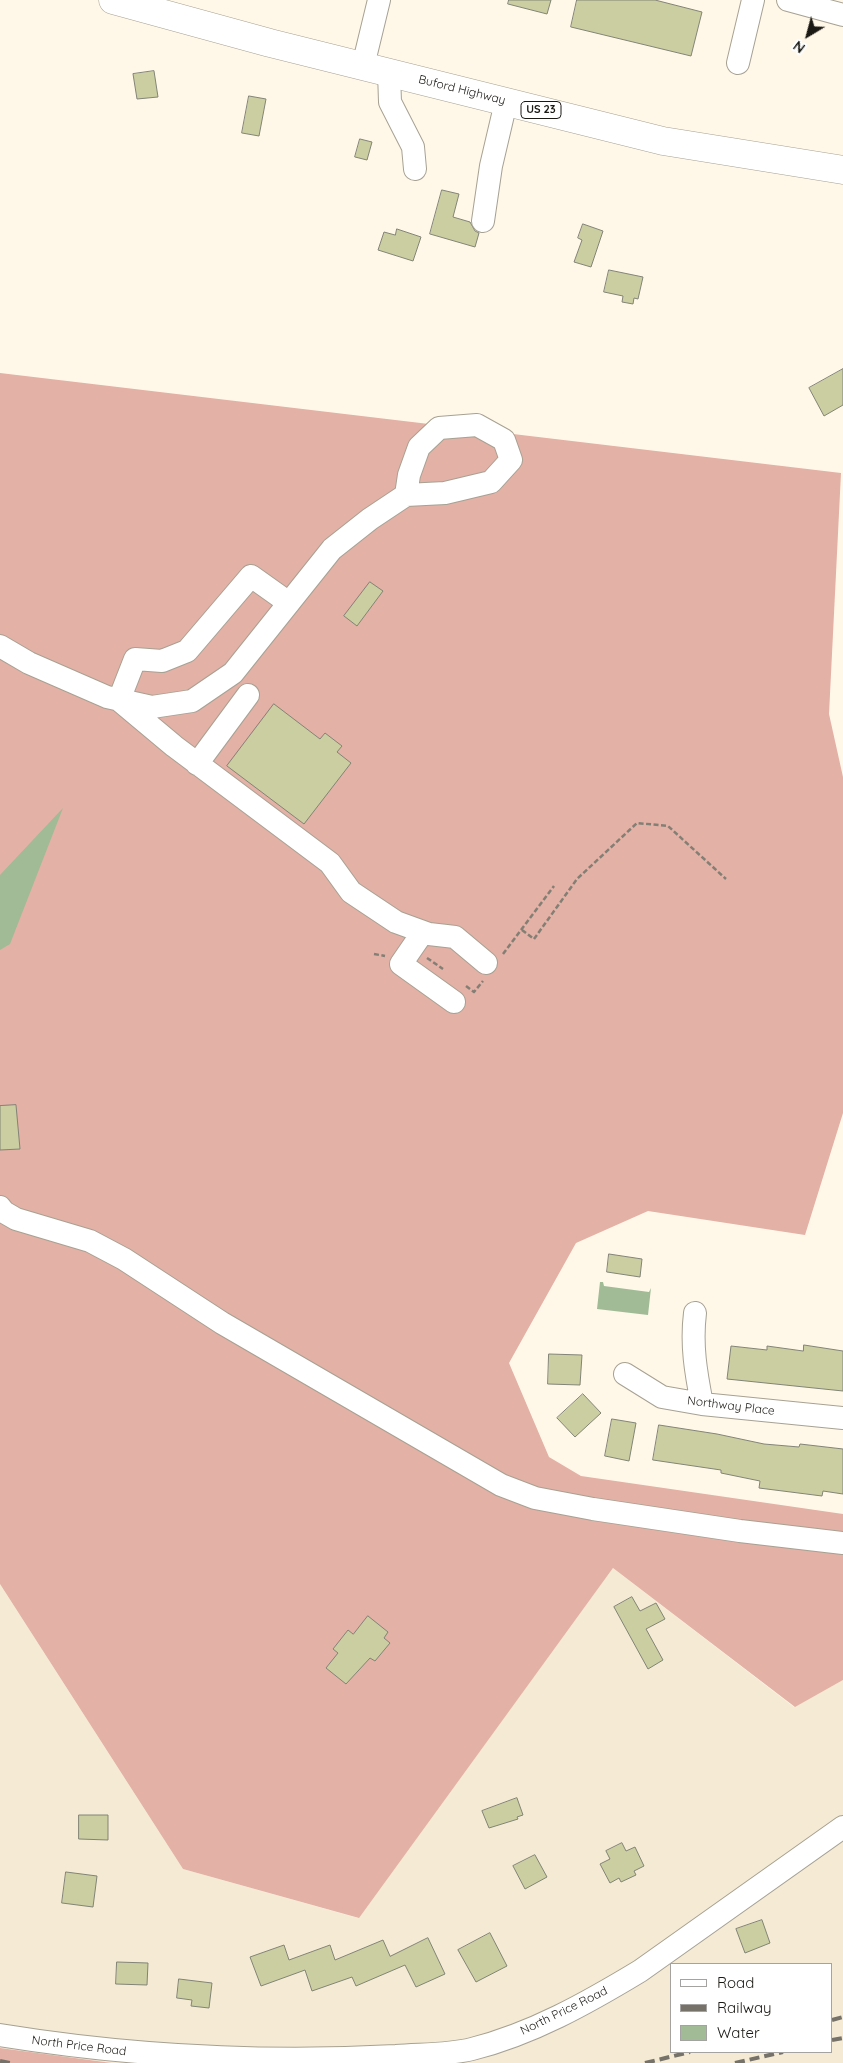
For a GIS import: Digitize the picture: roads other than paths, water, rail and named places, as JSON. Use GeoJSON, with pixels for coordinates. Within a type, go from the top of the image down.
{"type":"FeatureCollection","features":[{"type":"Feature","properties":{"kind":"main road","name":"Buford Highway"},"geometry":{"type":"LineString","coordinates":[[113,0],[376,69],[663,141],[843,170]]}},
{"type":"Feature","properties":{"kind":"street"},"geometry":{"type":"LineString","coordinates":[[379,0],[376,69],[413,147],[414,170]]}},
{"type":"Feature","properties":{"kind":"street"},"geometry":{"type":"LineString","coordinates":[[738,63],[753,0]]}},
{"type":"Feature","properties":{"kind":"street"},"geometry":{"type":"LineString","coordinates":[[788,0],[843,15]]}},
{"type":"Feature","properties":{"kind":"street"},"geometry":{"type":"LineString","coordinates":[[483,221],[491,166],[506,102]]}},
{"type":"Feature","properties":{"kind":"street"},"geometry":{"type":"LineString","coordinates":[[0,646],[29,664],[107,697],[152,707],[192,701],[233,672],[332,549],[370,518],[406,495],[445,493],[491,482],[511,460],[504,440],[477,425],[439,428],[419,448],[409,475],[406,495]]}},
{"type":"Feature","properties":{"kind":"street"},"geometry":{"type":"LineString","coordinates":[[119,700],[135,659],[162,662],[187,651],[251,576],[289,603]]}},
{"type":"Feature","properties":{"kind":"street"},"geometry":{"type":"LineString","coordinates":[[197,764],[248,695]]}},
{"type":"Feature","properties":{"kind":"street"},"geometry":{"type":"LineString","coordinates":[[119,700],[197,764],[330,863],[351,892],[396,922],[423,932],[455,937],[486,963]]}},
{"type":"Feature","properties":{"kind":"street"},"geometry":{"type":"LineString","coordinates":[[167,740],[166,726],[172,714],[183,702]]}},
{"type":"Feature","properties":{"kind":"street"},"geometry":{"type":"LineString","coordinates":[[423,932],[401,964],[454,1002]]}},
{"type":"Feature","properties":{"kind":"street"},"geometry":{"type":"LineString","coordinates":[[0,1207],[16,1220],[82,1238],[124,1259],[222,1322],[501,1485],[535,1498],[593,1509],[740,1531],[843,1543]]}},
{"type":"Feature","properties":{"kind":"street"},"geometry":{"type":"LineString","coordinates":[[695,1313],[692,1334],[694,1362],[702,1404]]}},
{"type":"Feature","properties":{"kind":"street","name":"Northway Place"},"geometry":{"type":"LineString","coordinates":[[625,1374],[662,1397],[702,1404],[843,1418]]}},
{"type":"Feature","properties":{"kind":"street","name":"North Price Road"},"geometry":{"type":"LineString","coordinates":[[0,2035],[70,2046],[226,2060],[361,2059],[470,2050],[528,2031],[614,1987],[640,1971],[843,1828]]}},
{"type":"Feature","properties":{"kind":"water"},"geometry":{"type":"Polygon","coordinates":[[[63,808],[10,944],[0,950],[0,875],[63,808]]]}},
{"type":"Feature","properties":{"kind":"water"},"geometry":{"type":"Polygon","coordinates":[[[600,1282],[603,1282],[604,1286],[649,1292],[651,1288],[648,1315],[597,1309],[600,1282]]]}},
{"type":"Feature","properties":{"kind":"railway"},"geometry":{"type":"LineString","coordinates":[[833,2020],[843,2017]]}},
{"type":"Feature","properties":{"kind":"railway"},"geometry":{"type":"LineString","coordinates":[[833,2040],[843,2038]]}},
{"type":"Feature","properties":{"kind":"railway"},"geometry":{"type":"LineString","coordinates":[[645,2063],[686,2053]]}},
{"type":"Feature","properties":{"kind":"railway"},"geometry":{"type":"LineString","coordinates":[[735,2063],[779,2053]]}},
{"type":"Feature","properties":{"kind":"railway"},"geometry":{"type":"LineString","coordinates":[[0,2061],[10,2063]]}}]}
